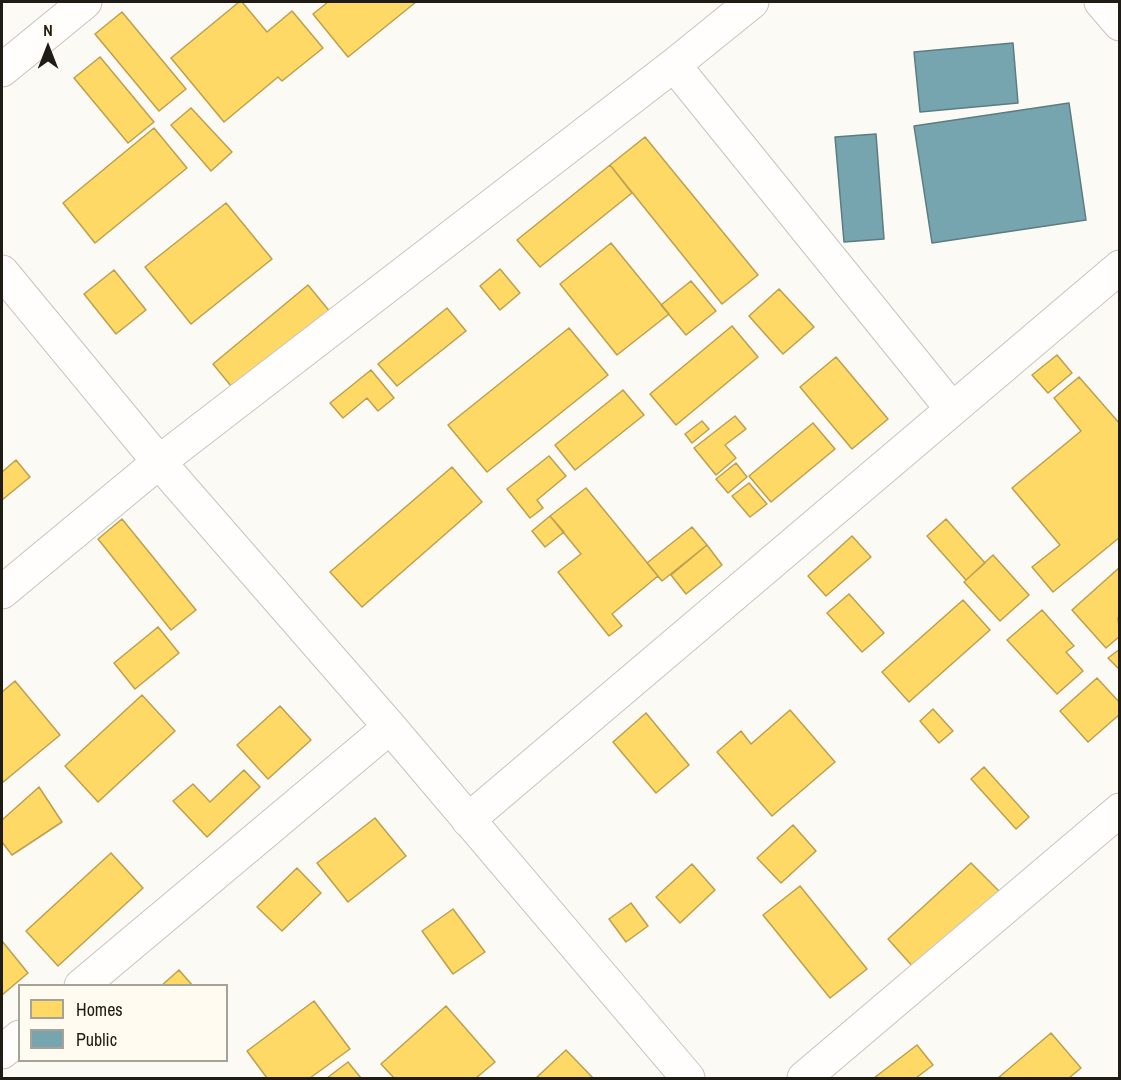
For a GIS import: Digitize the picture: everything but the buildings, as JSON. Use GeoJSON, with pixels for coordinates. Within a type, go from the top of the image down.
{"type":"FeatureCollection","features":[{"type":"Feature","properties":{"kind":"street"},"geometry":{"type":"LineString","coordinates":[[2,70],[85,2]]}},
{"type":"Feature","properties":{"kind":"street"},"geometry":{"type":"LineString","coordinates":[[2,592],[159,462],[674,65],[752,2]]}},
{"type":"Feature","properties":{"kind":"street"},"geometry":{"type":"LineString","coordinates":[[1101,2],[1119,24]]}},
{"type":"Feature","properties":{"kind":"street"},"geometry":{"type":"LineString","coordinates":[[674,65],[952,409]]}},
{"type":"Feature","properties":{"kind":"street"},"geometry":{"type":"LineString","coordinates":[[468,820],[1119,267]]}},
{"type":"Feature","properties":{"kind":"street"},"geometry":{"type":"LineString","coordinates":[[2,272],[159,462],[468,820],[674,1074]]}},
{"type":"Feature","properties":{"kind":"street"},"geometry":{"type":"LineString","coordinates":[[83,984],[390,727]]}},
{"type":"Feature","properties":{"kind":"street"},"geometry":{"type":"LineString","coordinates":[[804,1078],[1119,810]]}},
{"type":"Feature","properties":{"kind":"street"},"geometry":{"type":"LineString","coordinates":[[2,1052],[18,1039]]}}]}
